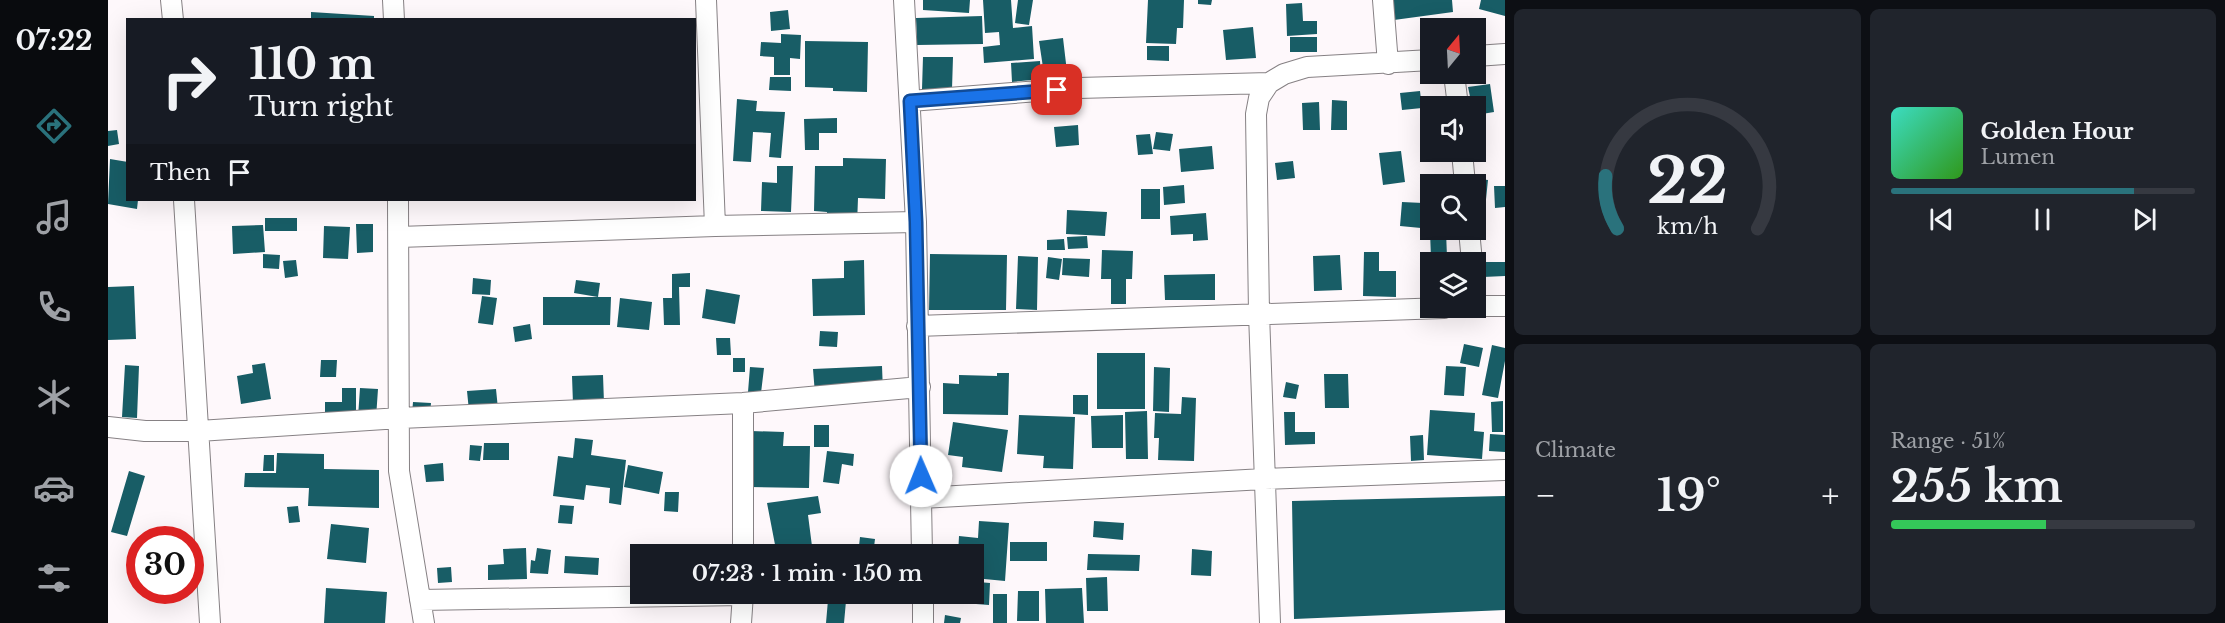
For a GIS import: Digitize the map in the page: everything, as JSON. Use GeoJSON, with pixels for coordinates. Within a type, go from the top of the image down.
{"type":"FeatureCollection","features":[{"type":"Feature","properties":{"kind":"street"},"geometry":{"type":"LineString","coordinates":[[171,0],[172,18]]}},
{"type":"Feature","properties":{"kind":"street"},"geometry":{"type":"LineString","coordinates":[[393,0],[394,18]]}},
{"type":"Feature","properties":{"kind":"street"},"geometry":{"type":"LineString","coordinates":[[706,0],[715,226]]}},
{"type":"Feature","properties":{"kind":"street"},"geometry":{"type":"LineString","coordinates":[[904,0],[916,222],[922,544]]}},
{"type":"Feature","properties":{"kind":"street"},"geometry":{"type":"LineString","coordinates":[[1383,0],[1388,64]]}},
{"type":"Feature","properties":{"kind":"street"},"geometry":{"type":"LineString","coordinates":[[1486,55],[1505,54]]}},
{"type":"Feature","properties":{"kind":"street"},"geometry":{"type":"LineString","coordinates":[[1270,623],[1258,313],[1256,114],[1259,98],[1269,83],[1284,74],[1307,67],[1420,61]]}},
{"type":"Feature","properties":{"kind":"street"},"geometry":{"type":"LineString","coordinates":[[910,101],[1078,88],[1269,83]]}},
{"type":"Feature","properties":{"kind":"street"},"geometry":{"type":"LineString","coordinates":[[184,201],[210,623]]}},
{"type":"Feature","properties":{"kind":"street"},"geometry":{"type":"LineString","coordinates":[[398,201],[399,471],[424,623]]}},
{"type":"Feature","properties":{"kind":"street"},"geometry":{"type":"LineString","coordinates":[[399,237],[715,226],[916,222]]}},
{"type":"Feature","properties":{"kind":"street"},"geometry":{"type":"LineString","coordinates":[[1486,306],[1505,306]]}},
{"type":"Feature","properties":{"kind":"street"},"geometry":{"type":"LineString","coordinates":[[917,326],[1420,309]]}},
{"type":"Feature","properties":{"kind":"street"},"geometry":{"type":"LineString","coordinates":[[108,427],[145,431],[199,431],[400,418],[743,403],[920,387]]}},
{"type":"Feature","properties":{"kind":"street"},"geometry":{"type":"LineString","coordinates":[[743,403],[743,544]]}},
{"type":"Feature","properties":{"kind":"street"},"geometry":{"type":"LineString","coordinates":[[921,498],[1264,479],[1505,470]]}},
{"type":"Feature","properties":{"kind":"street"},"geometry":{"type":"LineString","coordinates":[[420,600],[630,596]]}},
{"type":"Feature","properties":{"kind":"street"},"geometry":{"type":"LineString","coordinates":[[741,623],[742,604]]}},
{"type":"Feature","properties":{"kind":"street"},"geometry":{"type":"LineString","coordinates":[[923,604],[923,623]]}},
{"type":"Feature","properties":{"kind":"building"},"geometry":{"type":"Polygon","coordinates":[[[923,0],[970,0],[969,13],[923,10],[923,0]]]}},
{"type":"Feature","properties":{"kind":"building"},"geometry":{"type":"Polygon","coordinates":[[[983,0],[1011,0],[1013,28],[1032,26],[1034,59],[984,63],[983,47],[1000,45],[999,32],[985,33],[983,0]]]}},
{"type":"Feature","properties":{"kind":"building"},"geometry":{"type":"Polygon","coordinates":[[[1018,0],[1033,0],[1029,25],[1015,23],[1018,0]]]}},
{"type":"Feature","properties":{"kind":"building"},"geometry":{"type":"Polygon","coordinates":[[[1148,0],[1184,0],[1183,28],[1177,28],[1176,44],[1146,43],[1148,0]]]}},
{"type":"Feature","properties":{"kind":"building"},"geometry":{"type":"Polygon","coordinates":[[[1198,0],[1212,0],[1211,5],[1198,4],[1198,0]]]}},
{"type":"Feature","properties":{"kind":"building"},"geometry":{"type":"Polygon","coordinates":[[[1392,0],[1452,0],[1453,12],[1394,20],[1392,0]]]}},
{"type":"Feature","properties":{"kind":"building"},"geometry":{"type":"Polygon","coordinates":[[[1481,0],[1505,0],[1505,16],[1479,9],[1481,0]]]}},
{"type":"Feature","properties":{"kind":"building"},"geometry":{"type":"Polygon","coordinates":[[[1302,3],[1303,21],[1317,21],[1317,34],[1287,36],[1286,4],[1302,3]]]}},
{"type":"Feature","properties":{"kind":"building"},"geometry":{"type":"Polygon","coordinates":[[[788,10],[790,29],[771,31],[770,12],[788,10]]]}},
{"type":"Feature","properties":{"kind":"building"},"geometry":{"type":"Polygon","coordinates":[[[311,12],[374,16],[374,18],[311,18],[311,12]]]}},
{"type":"Feature","properties":{"kind":"building"},"geometry":{"type":"Polygon","coordinates":[[[982,16],[983,44],[917,45],[916,18],[982,16]]]}},
{"type":"Feature","properties":{"kind":"building"},"geometry":{"type":"Polygon","coordinates":[[[1253,27],[1256,58],[1226,60],[1223,30],[1253,27]]]}},
{"type":"Feature","properties":{"kind":"building"},"geometry":{"type":"Polygon","coordinates":[[[781,34],[801,35],[800,59],[790,58],[790,75],[774,75],[774,57],[760,56],[761,42],[781,43],[781,34]]]}},
{"type":"Feature","properties":{"kind":"building"},"geometry":{"type":"Polygon","coordinates":[[[1290,37],[1317,37],[1317,52],[1290,52],[1290,37]]]}},
{"type":"Feature","properties":{"kind":"building"},"geometry":{"type":"Polygon","coordinates":[[[1063,38],[1067,72],[1044,74],[1039,41],[1063,38]]]}},
{"type":"Feature","properties":{"kind":"building"},"geometry":{"type":"Polygon","coordinates":[[[805,41],[868,42],[867,92],[805,87],[805,41]]]}},
{"type":"Feature","properties":{"kind":"building"},"geometry":{"type":"Polygon","coordinates":[[[1147,46],[1169,46],[1169,61],[1147,60],[1147,46]]]}},
{"type":"Feature","properties":{"kind":"building"},"geometry":{"type":"Polygon","coordinates":[[[923,57],[953,57],[952,89],[922,89],[923,57]]]}},
{"type":"Feature","properties":{"kind":"building"},"geometry":{"type":"Polygon","coordinates":[[[1040,61],[1041,79],[1012,82],[1011,63],[1040,61]]]}},
{"type":"Feature","properties":{"kind":"building"},"geometry":{"type":"Polygon","coordinates":[[[770,77],[791,77],[791,91],[769,90],[770,77]]]}},
{"type":"Feature","properties":{"kind":"building"},"geometry":{"type":"Polygon","coordinates":[[[1490,84],[1494,112],[1486,113],[1486,96],[1470,96],[1468,87],[1490,84]]]}},
{"type":"Feature","properties":{"kind":"building"},"geometry":{"type":"Polygon","coordinates":[[[1420,91],[1420,108],[1402,110],[1400,93],[1420,91]]]}},
{"type":"Feature","properties":{"kind":"building"},"geometry":{"type":"Polygon","coordinates":[[[737,99],[757,101],[756,111],[785,112],[781,158],[769,157],[771,133],[753,132],[751,162],[733,161],[737,99]]]}},
{"type":"Feature","properties":{"kind":"building"},"geometry":{"type":"Polygon","coordinates":[[[1332,100],[1347,101],[1347,130],[1331,130],[1332,100]]]}},
{"type":"Feature","properties":{"kind":"building"},"geometry":{"type":"Polygon","coordinates":[[[1319,102],[1320,130],[1303,130],[1302,103],[1319,102]]]}},
{"type":"Feature","properties":{"kind":"building"},"geometry":{"type":"Polygon","coordinates":[[[837,118],[837,133],[819,133],[819,150],[805,150],[804,119],[837,118]]]}},
{"type":"Feature","properties":{"kind":"building"},"geometry":{"type":"Polygon","coordinates":[[[1078,125],[1079,145],[1056,147],[1054,127],[1078,125]]]}},
{"type":"Feature","properties":{"kind":"building"},"geometry":{"type":"Polygon","coordinates":[[[117,130],[119,144],[108,146],[108,131],[117,130]]]}},
{"type":"Feature","properties":{"kind":"building"},"geometry":{"type":"Polygon","coordinates":[[[1156,132],[1173,134],[1170,151],[1153,149],[1156,132]]]}},
{"type":"Feature","properties":{"kind":"building"},"geometry":{"type":"Polygon","coordinates":[[[1150,134],[1153,154],[1138,155],[1136,135],[1150,134]]]}},
{"type":"Feature","properties":{"kind":"building"},"geometry":{"type":"Polygon","coordinates":[[[1212,146],[1214,169],[1181,172],[1179,149],[1212,146]]]}},
{"type":"Feature","properties":{"kind":"building"},"geometry":{"type":"Polygon","coordinates":[[[1401,151],[1405,182],[1383,185],[1379,153],[1401,151]]]}},
{"type":"Feature","properties":{"kind":"building"},"geometry":{"type":"Polygon","coordinates":[[[843,158],[886,159],[885,199],[858,198],[857,225],[827,225],[827,212],[814,211],[815,166],[843,166],[843,158]]]}},
{"type":"Feature","properties":{"kind":"building"},"geometry":{"type":"Polygon","coordinates":[[[110,159],[126,162],[126,201],[138,201],[137,209],[108,204],[110,159]]]}},
{"type":"Feature","properties":{"kind":"building"},"geometry":{"type":"Polygon","coordinates":[[[1293,161],[1295,178],[1277,180],[1275,163],[1293,161]]]}},
{"type":"Feature","properties":{"kind":"building"},"geometry":{"type":"Polygon","coordinates":[[[777,166],[793,166],[791,212],[761,211],[762,182],[777,183],[777,166]]]}},
{"type":"Feature","properties":{"kind":"building"},"geometry":{"type":"Polygon","coordinates":[[[1184,185],[1185,203],[1164,205],[1163,187],[1184,185]]]}},
{"type":"Feature","properties":{"kind":"building"},"geometry":{"type":"Polygon","coordinates":[[[1494,186],[1505,186],[1505,207],[1495,208],[1494,186]]]}},
{"type":"Feature","properties":{"kind":"building"},"geometry":{"type":"Polygon","coordinates":[[[1141,189],[1160,189],[1160,219],[1141,219],[1141,189]]]}},
{"type":"Feature","properties":{"kind":"building"},"geometry":{"type":"Polygon","coordinates":[[[1402,202],[1420,203],[1420,228],[1400,226],[1402,202]]]}},
{"type":"Feature","properties":{"kind":"building"},"geometry":{"type":"Polygon","coordinates":[[[1067,210],[1107,212],[1105,236],[1066,234],[1067,210]]]}},
{"type":"Feature","properties":{"kind":"building"},"geometry":{"type":"Polygon","coordinates":[[[1206,213],[1208,240],[1193,241],[1193,234],[1171,235],[1170,216],[1206,213]]]}},
{"type":"Feature","properties":{"kind":"building"},"geometry":{"type":"Polygon","coordinates":[[[265,218],[297,218],[297,231],[265,231],[265,218]]]}},
{"type":"Feature","properties":{"kind":"building"},"geometry":{"type":"Polygon","coordinates":[[[356,224],[373,224],[373,252],[357,253],[356,224]]]}},
{"type":"Feature","properties":{"kind":"building"},"geometry":{"type":"Polygon","coordinates":[[[263,225],[265,252],[233,254],[232,226],[263,225]]]}},
{"type":"Feature","properties":{"kind":"building"},"geometry":{"type":"Polygon","coordinates":[[[324,226],[350,227],[348,259],[323,258],[324,226]]]}},
{"type":"Feature","properties":{"kind":"building"},"geometry":{"type":"Polygon","coordinates":[[[1087,236],[1088,248],[1068,249],[1067,237],[1087,236]]]}},
{"type":"Feature","properties":{"kind":"building"},"geometry":{"type":"Polygon","coordinates":[[[1064,239],[1065,250],[1047,250],[1047,240],[1064,239]]]}},
{"type":"Feature","properties":{"kind":"building"},"geometry":{"type":"Polygon","coordinates":[[[1430,240],[1446,240],[1447,252],[1431,252],[1430,240]]]}},
{"type":"Feature","properties":{"kind":"building"},"geometry":{"type":"Polygon","coordinates":[[[1102,250],[1133,251],[1132,279],[1126,279],[1126,304],[1111,304],[1111,279],[1101,279],[1102,250]]]}},
{"type":"Feature","properties":{"kind":"building"},"geometry":{"type":"Polygon","coordinates":[[[1364,252],[1379,252],[1379,271],[1396,271],[1396,297],[1363,296],[1364,252]]]}},
{"type":"Feature","properties":{"kind":"building"},"geometry":{"type":"Polygon","coordinates":[[[263,254],[280,255],[279,269],[263,268],[263,254]]]}},
{"type":"Feature","properties":{"kind":"building"},"geometry":{"type":"Polygon","coordinates":[[[930,254],[1007,255],[1006,310],[929,310],[930,254]]]}},
{"type":"Feature","properties":{"kind":"building"},"geometry":{"type":"Polygon","coordinates":[[[1340,255],[1342,290],[1314,291],[1313,256],[1340,255]]]}},
{"type":"Feature","properties":{"kind":"building"},"geometry":{"type":"Polygon","coordinates":[[[1018,256],[1038,257],[1037,310],[1016,309],[1018,256]]]}},
{"type":"Feature","properties":{"kind":"building"},"geometry":{"type":"Polygon","coordinates":[[[1048,257],[1062,259],[1059,280],[1046,278],[1048,257]]]}},
{"type":"Feature","properties":{"kind":"building"},"geometry":{"type":"Polygon","coordinates":[[[1063,258],[1090,259],[1089,277],[1062,275],[1063,258]]]}},
{"type":"Feature","properties":{"kind":"building"},"geometry":{"type":"Polygon","coordinates":[[[296,260],[298,276],[285,278],[283,261],[296,260]]]}},
{"type":"Feature","properties":{"kind":"building"},"geometry":{"type":"Polygon","coordinates":[[[864,260],[865,315],[813,316],[812,279],[844,278],[844,261],[864,260]]]}},
{"type":"Feature","properties":{"kind":"building"},"geometry":{"type":"Polygon","coordinates":[[[1486,262],[1505,262],[1505,276],[1486,277],[1486,262]]]}},
{"type":"Feature","properties":{"kind":"building"},"geometry":{"type":"Polygon","coordinates":[[[690,273],[690,287],[679,287],[680,325],[664,325],[663,298],[672,298],[672,274],[690,273]]]}},
{"type":"Feature","properties":{"kind":"building"},"geometry":{"type":"Polygon","coordinates":[[[1215,274],[1215,300],[1165,300],[1164,275],[1215,274]]]}},
{"type":"Feature","properties":{"kind":"building"},"geometry":{"type":"Polygon","coordinates":[[[473,278],[491,280],[490,295],[472,294],[473,278]]]}},
{"type":"Feature","properties":{"kind":"building"},"geometry":{"type":"Polygon","coordinates":[[[576,280],[600,283],[598,297],[574,293],[576,280]]]}},
{"type":"Feature","properties":{"kind":"building"},"geometry":{"type":"Polygon","coordinates":[[[134,286],[136,339],[108,340],[108,287],[134,286]]]}},
{"type":"Feature","properties":{"kind":"building"},"geometry":{"type":"Polygon","coordinates":[[[706,289],[740,295],[735,324],[702,318],[706,289]]]}},
{"type":"Feature","properties":{"kind":"building"},"geometry":{"type":"Polygon","coordinates":[[[482,296],[497,298],[493,325],[478,323],[482,296]]]}},
{"type":"Feature","properties":{"kind":"building"},"geometry":{"type":"Polygon","coordinates":[[[543,297],[611,297],[610,325],[543,325],[543,297]]]}},
{"type":"Feature","properties":{"kind":"building"},"geometry":{"type":"Polygon","coordinates":[[[620,298],[652,302],[649,330],[617,327],[620,298]]]}},
{"type":"Feature","properties":{"kind":"building"},"geometry":{"type":"Polygon","coordinates":[[[530,324],[532,339],[515,342],[513,327],[530,324]]]}},
{"type":"Feature","properties":{"kind":"building"},"geometry":{"type":"Polygon","coordinates":[[[820,331],[838,332],[837,347],[819,346],[820,331]]]}},
{"type":"Feature","properties":{"kind":"building"},"geometry":{"type":"Polygon","coordinates":[[[716,338],[730,338],[731,355],[717,355],[716,338]]]}},
{"type":"Feature","properties":{"kind":"building"},"geometry":{"type":"Polygon","coordinates":[[[1464,344],[1483,348],[1479,367],[1460,363],[1464,344]]]}},
{"type":"Feature","properties":{"kind":"building"},"geometry":{"type":"Polygon","coordinates":[[[1492,345],[1505,348],[1505,361],[1498,398],[1482,395],[1492,345]]]}},
{"type":"Feature","properties":{"kind":"building"},"geometry":{"type":"Polygon","coordinates":[[[1097,353],[1145,353],[1145,409],[1097,409],[1097,353]]]}},
{"type":"Feature","properties":{"kind":"building"},"geometry":{"type":"Polygon","coordinates":[[[733,358],[745,358],[745,372],[733,372],[733,358]]]}},
{"type":"Feature","properties":{"kind":"building"},"geometry":{"type":"Polygon","coordinates":[[[321,360],[337,360],[336,377],[320,377],[321,360]]]}},
{"type":"Feature","properties":{"kind":"building"},"geometry":{"type":"Polygon","coordinates":[[[265,363],[271,399],[241,404],[237,376],[253,373],[252,365],[265,363]]]}},
{"type":"Feature","properties":{"kind":"building"},"geometry":{"type":"Polygon","coordinates":[[[125,365],[139,366],[137,418],[122,417],[125,365]]]}},
{"type":"Feature","properties":{"kind":"building"},"geometry":{"type":"Polygon","coordinates":[[[882,366],[883,392],[815,394],[813,369],[882,366]]]}},
{"type":"Feature","properties":{"kind":"building"},"geometry":{"type":"Polygon","coordinates":[[[1446,366],[1466,367],[1464,396],[1444,395],[1446,366]]]}},
{"type":"Feature","properties":{"kind":"building"},"geometry":{"type":"Polygon","coordinates":[[[750,367],[764,368],[761,393],[748,392],[750,367]]]}},
{"type":"Feature","properties":{"kind":"building"},"geometry":{"type":"Polygon","coordinates":[[[1154,367],[1170,368],[1169,412],[1153,411],[1154,367]]]}},
{"type":"Feature","properties":{"kind":"building"},"geometry":{"type":"Polygon","coordinates":[[[997,373],[1009,373],[1008,415],[943,414],[943,383],[959,384],[959,375],[997,376],[997,373]]]}},
{"type":"Feature","properties":{"kind":"building"},"geometry":{"type":"Polygon","coordinates":[[[1324,374],[1348,374],[1349,408],[1325,408],[1324,374]]]}},
{"type":"Feature","properties":{"kind":"building"},"geometry":{"type":"Polygon","coordinates":[[[603,375],[604,403],[573,404],[572,376],[603,375]]]}},
{"type":"Feature","properties":{"kind":"building"},"geometry":{"type":"Polygon","coordinates":[[[1286,382],[1299,385],[1296,399],[1283,397],[1286,382]]]}},
{"type":"Feature","properties":{"kind":"building"},"geometry":{"type":"Polygon","coordinates":[[[342,388],[356,388],[356,418],[325,418],[325,402],[342,402],[342,388]]]}},
{"type":"Feature","properties":{"kind":"building"},"geometry":{"type":"Polygon","coordinates":[[[360,388],[378,389],[376,418],[358,417],[360,388]]]}},
{"type":"Feature","properties":{"kind":"building"},"geometry":{"type":"Polygon","coordinates":[[[496,389],[498,409],[469,411],[467,391],[496,389]]]}},
{"type":"Feature","properties":{"kind":"building"},"geometry":{"type":"Polygon","coordinates":[[[1073,395],[1088,395],[1088,415],[1073,414],[1073,395]]]}},
{"type":"Feature","properties":{"kind":"building"},"geometry":{"type":"Polygon","coordinates":[[[1182,397],[1196,398],[1194,461],[1158,460],[1159,438],[1154,438],[1155,413],[1181,414],[1182,397]]]}},
{"type":"Feature","properties":{"kind":"building"},"geometry":{"type":"Polygon","coordinates":[[[1503,401],[1503,432],[1492,432],[1491,402],[1503,401]]]}},
{"type":"Feature","properties":{"kind":"building"},"geometry":{"type":"Polygon","coordinates":[[[413,402],[431,403],[430,415],[412,414],[413,402]]]}},
{"type":"Feature","properties":{"kind":"building"},"geometry":{"type":"Polygon","coordinates":[[[1430,410],[1475,413],[1474,431],[1484,432],[1482,459],[1427,455],[1430,410]]]}},
{"type":"Feature","properties":{"kind":"building"},"geometry":{"type":"Polygon","coordinates":[[[1147,411],[1148,459],[1126,459],[1125,412],[1147,411]]]}},
{"type":"Feature","properties":{"kind":"building"},"geometry":{"type":"Polygon","coordinates":[[[1284,412],[1295,412],[1295,432],[1315,432],[1315,444],[1285,445],[1284,412]]]}},
{"type":"Feature","properties":{"kind":"building"},"geometry":{"type":"Polygon","coordinates":[[[1019,415],[1075,417],[1073,469],[1043,468],[1044,456],[1017,454],[1019,415]]]}},
{"type":"Feature","properties":{"kind":"building"},"geometry":{"type":"Polygon","coordinates":[[[1123,415],[1123,448],[1092,448],[1091,416],[1123,415]]]}},
{"type":"Feature","properties":{"kind":"building"},"geometry":{"type":"Polygon","coordinates":[[[953,422],[1008,430],[1002,472],[962,467],[963,457],[948,455],[953,422]]]}},
{"type":"Feature","properties":{"kind":"building"},"geometry":{"type":"Polygon","coordinates":[[[814,425],[829,425],[829,447],[814,447],[814,425]]]}},
{"type":"Feature","properties":{"kind":"building"},"geometry":{"type":"Polygon","coordinates":[[[751,431],[784,432],[783,446],[810,446],[809,488],[750,487],[751,431]]]}},
{"type":"Feature","properties":{"kind":"building"},"geometry":{"type":"Polygon","coordinates":[[[1490,434],[1505,435],[1505,452],[1489,451],[1490,434]]]}},
{"type":"Feature","properties":{"kind":"building"},"geometry":{"type":"Polygon","coordinates":[[[1423,435],[1424,460],[1411,461],[1410,436],[1423,435]]]}},
{"type":"Feature","properties":{"kind":"building"},"geometry":{"type":"Polygon","coordinates":[[[575,438],[593,440],[591,455],[626,460],[621,505],[609,503],[610,488],[586,485],[584,500],[553,496],[558,456],[573,458],[575,438]]]}},
{"type":"Feature","properties":{"kind":"building"},"geometry":{"type":"Polygon","coordinates":[[[484,443],[509,443],[509,460],[483,460],[484,443]]]}},
{"type":"Feature","properties":{"kind":"building"},"geometry":{"type":"Polygon","coordinates":[[[470,445],[482,446],[480,461],[469,460],[470,445]]]}},
{"type":"Feature","properties":{"kind":"building"},"geometry":{"type":"Polygon","coordinates":[[[827,451],[854,454],[853,466],[842,464],[839,484],[823,482],[827,451]]]}},
{"type":"Feature","properties":{"kind":"building"},"geometry":{"type":"Polygon","coordinates":[[[277,453],[324,454],[324,469],[379,470],[379,508],[308,506],[309,488],[244,487],[245,473],[276,473],[277,453]]]}},
{"type":"Feature","properties":{"kind":"building"},"geometry":{"type":"Polygon","coordinates":[[[264,455],[274,455],[274,471],[263,471],[264,455]]]}},
{"type":"Feature","properties":{"kind":"building"},"geometry":{"type":"Polygon","coordinates":[[[443,463],[444,481],[426,482],[424,465],[443,463]]]}},
{"type":"Feature","properties":{"kind":"building"},"geometry":{"type":"Polygon","coordinates":[[[628,465],[663,472],[659,494],[624,487],[628,465]]]}},
{"type":"Feature","properties":{"kind":"building"},"geometry":{"type":"Polygon","coordinates":[[[129,471],[145,476],[130,526],[126,526],[126,536],[111,532],[129,471]]]}},
{"type":"Feature","properties":{"kind":"building"},"geometry":{"type":"Polygon","coordinates":[[[665,492],[679,492],[678,512],[664,511],[665,492]]]}},
{"type":"Feature","properties":{"kind":"building"},"geometry":{"type":"Polygon","coordinates":[[[818,496],[821,513],[808,515],[812,544],[775,544],[767,503],[818,496]]]}},
{"type":"Feature","properties":{"kind":"building"},"geometry":{"type":"Polygon","coordinates":[[[1505,496],[1505,610],[1294,619],[1292,501],[1505,496]]]}},
{"type":"Feature","properties":{"kind":"building"},"geometry":{"type":"Polygon","coordinates":[[[560,505],[574,506],[572,524],[558,523],[560,505]]]}},
{"type":"Feature","properties":{"kind":"building"},"geometry":{"type":"Polygon","coordinates":[[[298,506],[300,522],[289,523],[287,507],[298,506]]]}},
{"type":"Feature","properties":{"kind":"building"},"geometry":{"type":"Polygon","coordinates":[[[979,521],[1009,523],[1005,581],[984,579],[984,544],[959,544],[959,536],[978,538],[979,521]]]}},
{"type":"Feature","properties":{"kind":"building"},"geometry":{"type":"Polygon","coordinates":[[[1094,521],[1124,523],[1123,540],[1093,537],[1094,521]]]}},
{"type":"Feature","properties":{"kind":"building"},"geometry":{"type":"Polygon","coordinates":[[[331,524],[369,528],[366,563],[327,559],[331,524]]]}},
{"type":"Feature","properties":{"kind":"building"},"geometry":{"type":"Polygon","coordinates":[[[860,537],[875,539],[874,544],[859,544],[860,537]]]}},
{"type":"Feature","properties":{"kind":"building"},"geometry":{"type":"Polygon","coordinates":[[[1010,542],[1047,542],[1047,561],[1010,561],[1010,542]]]}},
{"type":"Feature","properties":{"kind":"building"},"geometry":{"type":"Polygon","coordinates":[[[526,548],[527,579],[488,580],[488,565],[504,564],[503,549],[526,548]]]}},
{"type":"Feature","properties":{"kind":"building"},"geometry":{"type":"Polygon","coordinates":[[[537,548],[551,550],[548,574],[530,573],[531,560],[535,561],[537,548]]]}},
{"type":"Feature","properties":{"kind":"building"},"geometry":{"type":"Polygon","coordinates":[[[1192,549],[1212,551],[1211,576],[1191,575],[1192,549]]]}},
{"type":"Feature","properties":{"kind":"building"},"geometry":{"type":"Polygon","coordinates":[[[1088,554],[1140,555],[1139,571],[1087,570],[1088,554]]]}},
{"type":"Feature","properties":{"kind":"building"},"geometry":{"type":"Polygon","coordinates":[[[565,556],[599,558],[598,575],[564,573],[565,556]]]}},
{"type":"Feature","properties":{"kind":"building"},"geometry":{"type":"Polygon","coordinates":[[[451,567],[452,582],[438,583],[437,568],[451,567]]]}},
{"type":"Feature","properties":{"kind":"building"},"geometry":{"type":"Polygon","coordinates":[[[1107,577],[1108,611],[1087,611],[1086,578],[1107,577]]]}},
{"type":"Feature","properties":{"kind":"building"},"geometry":{"type":"Polygon","coordinates":[[[984,582],[990,583],[989,605],[976,604],[984,604],[984,582]]]}},
{"type":"Feature","properties":{"kind":"building"},"geometry":{"type":"Polygon","coordinates":[[[326,588],[387,592],[385,623],[324,623],[326,588]]]}},
{"type":"Feature","properties":{"kind":"building"},"geometry":{"type":"Polygon","coordinates":[[[1082,588],[1084,623],[1046,623],[1045,589],[1082,588]]]}},
{"type":"Feature","properties":{"kind":"building"},"geometry":{"type":"Polygon","coordinates":[[[1018,591],[1039,591],[1039,621],[1017,621],[1018,591]]]}},
{"type":"Feature","properties":{"kind":"building"},"geometry":{"type":"Polygon","coordinates":[[[993,594],[1007,594],[1007,623],[993,623],[993,594]]]}},
{"type":"Feature","properties":{"kind":"building"},"geometry":{"type":"Polygon","coordinates":[[[828,604],[846,604],[844,623],[826,623],[828,604]]]}},
{"type":"Feature","properties":{"kind":"building"},"geometry":{"type":"Polygon","coordinates":[[[945,615],[961,618],[960,623],[944,623],[945,615]]]}},
{"type":"Feature","properties":{"kind":"route"},"geometry":{"type":"LineString","coordinates":[[921,476],[916,222],[910,101],[1057,90]]}}]}
